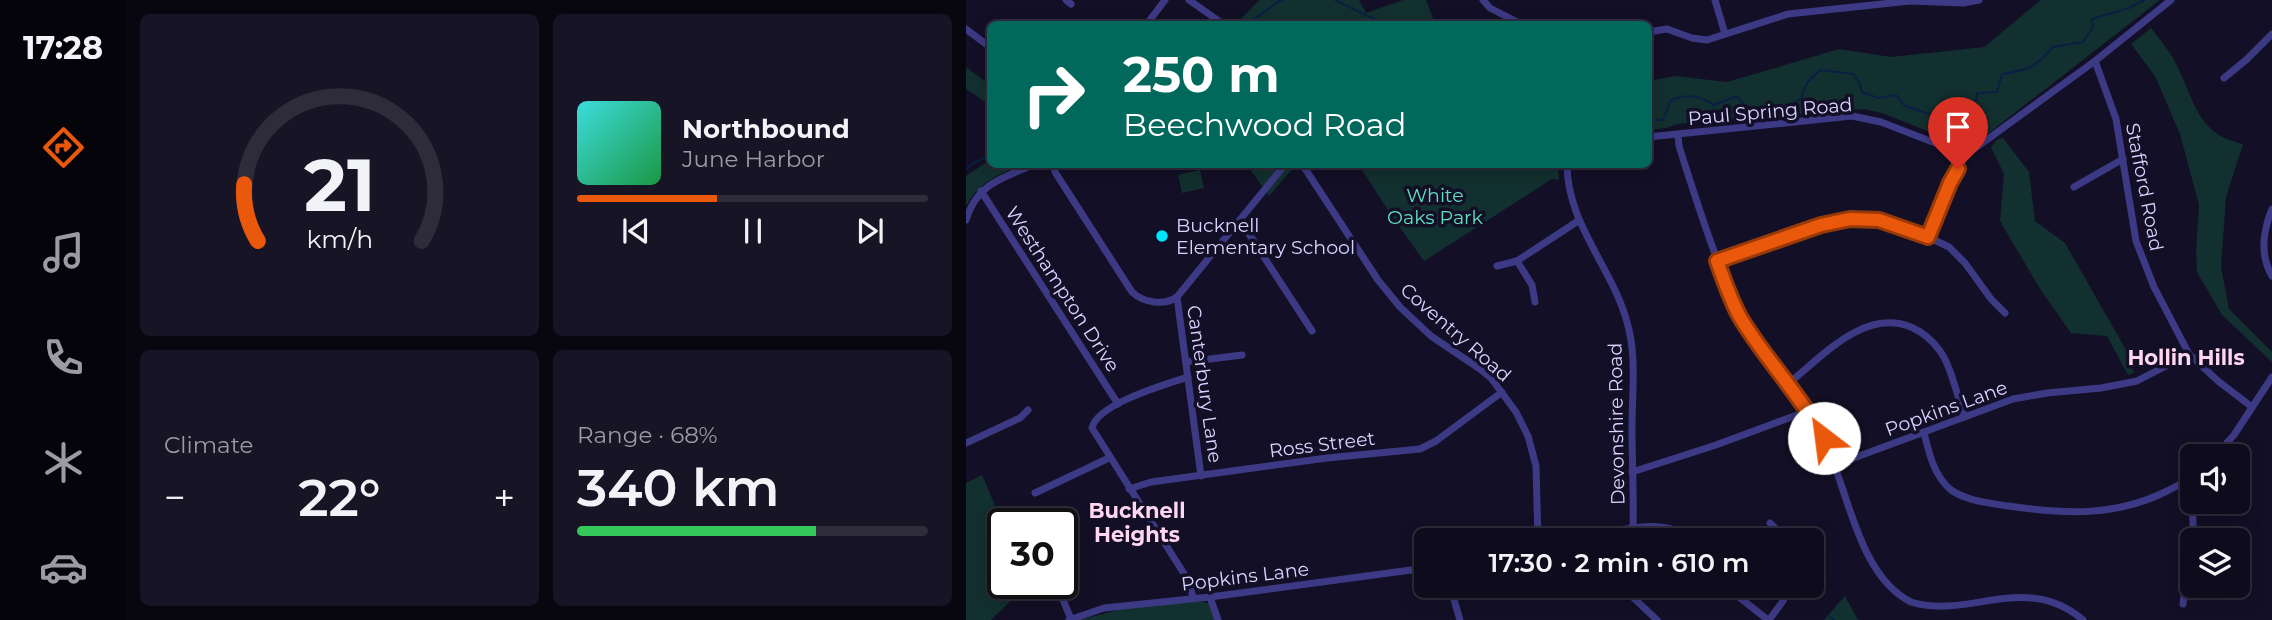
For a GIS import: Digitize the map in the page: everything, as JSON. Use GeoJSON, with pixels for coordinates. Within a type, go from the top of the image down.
{"type":"FeatureCollection","features":[{"type":"Feature","properties":{"kind":"street"},"geometry":{"type":"LineString","coordinates":[[1149,21],[1165,0]]}},
{"type":"Feature","properties":{"kind":"street"},"geometry":{"type":"LineString","coordinates":[[1189,0],[1219,21]]}},
{"type":"Feature","properties":{"kind":"street"},"geometry":{"type":"LineString","coordinates":[[1483,0],[1490,8],[1515,21]]}},
{"type":"Feature","properties":{"kind":"street"},"geometry":{"type":"LineString","coordinates":[[1715,0],[1725,34]]}},
{"type":"Feature","properties":{"kind":"street"},"geometry":{"type":"LineString","coordinates":[[1652,31],[1667,29],[1702,40],[1788,13],[1910,1],[1963,3],[1979,0]]}},
{"type":"Feature","properties":{"kind":"street"},"geometry":{"type":"LineString","coordinates":[[1928,237],[1950,183],[1966,155],[2095,61],[2171,0]]}},
{"type":"Feature","properties":{"kind":"street"},"geometry":{"type":"LineString","coordinates":[[966,29],[987,45]]}},
{"type":"Feature","properties":{"kind":"street"},"geometry":{"type":"LineString","coordinates":[[2224,78],[2272,34]]}},
{"type":"Feature","properties":{"kind":"street","name":"Stafford Road"},"geometry":{"type":"LineString","coordinates":[[2095,61],[2116,119],[2138,249],[2154,286],[2189,354],[2252,407]]}},
{"type":"Feature","properties":{"kind":"street","name":"Paul Spring Road"},"geometry":{"type":"LineString","coordinates":[[1652,136],[1852,116],[1881,122],[1966,155]]}},
{"type":"Feature","properties":{"kind":"street"},"geometry":{"type":"LineString","coordinates":[[1678,135],[1728,294],[1824,438],[1872,561],[1882,578],[1904,598],[1926,608],[1947,610],[2019,600],[2040,600],[2064,607],[2083,620]]}},
{"type":"Feature","properties":{"kind":"street"},"geometry":{"type":"LineString","coordinates":[[2074,187],[2123,159]]}},
{"type":"Feature","properties":{"kind":"street"},"geometry":{"type":"LineString","coordinates":[[966,220],[970,206],[981,191],[992,182],[1025,168]]}},
{"type":"Feature","properties":{"kind":"street"},"geometry":{"type":"LineString","coordinates":[[1054,168],[1132,292],[1141,299],[1150,301],[1166,302],[1177,296]]}},
{"type":"Feature","properties":{"kind":"street","name":"Canterbury Lane"},"geometry":{"type":"LineString","coordinates":[[1201,476],[1177,296],[1283,168]]}},
{"type":"Feature","properties":{"kind":"street","name":"Coventry Road"},"geometry":{"type":"LineString","coordinates":[[1305,168],[1378,280],[1400,307],[1432,335],[1480,369],[1502,392],[1521,420],[1534,455],[1538,528]]}},
{"type":"Feature","properties":{"kind":"street","name":"Devonshire Road"},"geometry":{"type":"LineString","coordinates":[[1567,168],[1570,197],[1578,221],[1616,290],[1628,325],[1633,368],[1633,528]]}},
{"type":"Feature","properties":{"kind":"street","name":"Westhampton Drive"},"geometry":{"type":"LineString","coordinates":[[981,191],[1118,404]]}},
{"type":"Feature","properties":{"kind":"street"},"geometry":{"type":"LineString","coordinates":[[2272,209],[2263,243],[2264,257],[2272,276]]}},
{"type":"Feature","properties":{"kind":"street"},"geometry":{"type":"LineString","coordinates":[[1717,261],[1821,225],[1850,219],[1879,220],[1945,245],[1957,254],[2005,313]]}},
{"type":"Feature","properties":{"kind":"street"},"geometry":{"type":"LineString","coordinates":[[1496,266],[1517,261],[1578,221]]}},
{"type":"Feature","properties":{"kind":"street"},"geometry":{"type":"LineString","coordinates":[[1238,222],[1249,234],[1312,331]]}},
{"type":"Feature","properties":{"kind":"street"},"geometry":{"type":"LineString","coordinates":[[1517,261],[1531,285],[1535,302]]}},
{"type":"Feature","properties":{"kind":"street"},"geometry":{"type":"LineString","coordinates":[[1789,383],[1855,332],[1876,324],[1896,323],[1921,332],[1940,351],[1965,417]]}},
{"type":"Feature","properties":{"kind":"street","name":"Popkins Lane"},"geometry":{"type":"LineString","coordinates":[[1835,465],[2023,397],[2137,381],[2189,354]]}},
{"type":"Feature","properties":{"kind":"street"},"geometry":{"type":"LineString","coordinates":[[1186,362],[1242,355]]}},
{"type":"Feature","properties":{"kind":"street"},"geometry":{"type":"LineString","coordinates":[[1188,377],[1132,396],[1096,418],[1092,424],[1093,432],[1188,580],[1193,597]]}},
{"type":"Feature","properties":{"kind":"street"},"geometry":{"type":"LineString","coordinates":[[2226,444],[2272,377]]}},
{"type":"Feature","properties":{"kind":"street","name":"Ross Street"},"geometry":{"type":"LineString","coordinates":[[1129,489],[1151,482],[1327,458],[1420,449],[1436,441],[1502,392]]}},
{"type":"Feature","properties":{"kind":"street"},"geometry":{"type":"LineString","coordinates":[[966,443],[1020,418],[1028,410]]}},
{"type":"Feature","properties":{"kind":"street"},"geometry":{"type":"LineString","coordinates":[[1632,472],[1808,411]]}},
{"type":"Feature","properties":{"kind":"street"},"geometry":{"type":"LineString","coordinates":[[1924,433],[1932,460],[1945,484],[1961,495],[1989,503],[2065,512],[2100,512],[2142,501],[2180,482]]}},
{"type":"Feature","properties":{"kind":"street"},"geometry":{"type":"LineString","coordinates":[[1035,493],[1109,458]]}},
{"type":"Feature","properties":{"kind":"street"},"geometry":{"type":"LineString","coordinates":[[2183,604],[2194,531],[2193,514]]}},
{"type":"Feature","properties":{"kind":"street"},"geometry":{"type":"LineString","coordinates":[[1770,523],[1774,528]]}},
{"type":"Feature","properties":{"kind":"street"},"geometry":{"type":"LineString","coordinates":[[1640,528],[1673,528]]}},
{"type":"Feature","properties":{"kind":"street","name":"Popkins Lane"},"geometry":{"type":"LineString","coordinates":[[1070,619],[1104,608],[1210,597],[1414,570]]}},
{"type":"Feature","properties":{"kind":"street"},"geometry":{"type":"LineString","coordinates":[[1210,597],[1218,620]]}},
{"type":"Feature","properties":{"kind":"street"},"geometry":{"type":"LineString","coordinates":[[1454,598],[1460,620]]}},
{"type":"Feature","properties":{"kind":"street"},"geometry":{"type":"LineString","coordinates":[[1634,598],[1657,620]]}},
{"type":"Feature","properties":{"kind":"street"},"geometry":{"type":"LineString","coordinates":[[1740,598],[1768,620],[1784,598]]}},
{"type":"Feature","properties":{"kind":"street"},"geometry":{"type":"LineString","coordinates":[[1062,599],[1070,619]]}},
{"type":"Feature","properties":{"kind":"green space"},"geometry":{"type":"Polygon","coordinates":[[[1259,0],[1359,0],[1366,13],[1403,0],[1426,0],[1434,21],[1239,21],[1259,0]]]}},
{"type":"Feature","properties":{"kind":"green space"},"geometry":{"type":"Polygon","coordinates":[[[2041,0],[2160,0],[1981,139],[1967,143],[1955,142],[1882,113],[1864,109],[1677,124],[1652,130],[1652,80],[1675,76],[1727,82],[1839,49],[1891,57],[1984,47],[2041,0]]]}},
{"type":"Feature","properties":{"kind":"green space"},"geometry":{"type":"Polygon","coordinates":[[[2151,28],[2174,59],[2206,124],[2227,139],[2243,144],[2226,197],[2221,267],[2229,309],[2272,352],[2272,362],[2222,315],[2197,272],[2199,205],[2180,134],[2155,76],[2131,44],[2151,28]]]}},
{"type":"Feature","properties":{"kind":"green space"},"geometry":{"type":"Polygon","coordinates":[[[966,67],[987,83],[987,103],[966,89],[966,67]]]}},
{"type":"Feature","properties":{"kind":"green space"},"geometry":{"type":"Polygon","coordinates":[[[2003,138],[2029,172],[2035,221],[2065,243],[2126,350],[2134,373],[2128,375],[2107,336],[2071,333],[2040,289],[2000,221],[2004,174],[1991,147],[1998,139],[2003,138]]]}},
{"type":"Feature","properties":{"kind":"green space"},"geometry":{"type":"Polygon","coordinates":[[[987,162],[987,168],[1013,168],[982,186],[966,207],[966,176],[987,162]]]}},
{"type":"Feature","properties":{"kind":"green space"},"geometry":{"type":"Polygon","coordinates":[[[1249,168],[1293,168],[1269,196],[1249,168]]]}},
{"type":"Feature","properties":{"kind":"green space","name":"White Oaks Park"},"geometry":{"type":"Polygon","coordinates":[[[1361,168],[1558,168],[1559,180],[1552,179],[1424,261],[1361,168]]]}},
{"type":"Feature","properties":{"kind":"green space"},"geometry":{"type":"Polygon","coordinates":[[[1200,170],[1204,188],[1182,193],[1178,175],[1200,170]]]}},
{"type":"Feature","properties":{"kind":"green space"},"geometry":{"type":"Polygon","coordinates":[[[982,475],[996,508],[987,508],[987,599],[1013,599],[991,620],[966,620],[966,483],[982,475]]]}},
{"type":"Feature","properties":{"kind":"green space"},"geometry":{"type":"Polygon","coordinates":[[[1845,596],[1858,620],[1824,620],[1845,596]]]}},
{"type":"Feature","properties":{"kind":"green space"},"geometry":{"type":"Polygon","coordinates":[[[1193,601],[1209,603],[1216,620],[1079,620],[1118,610],[1193,601]]]}},
{"type":"Feature","properties":{"kind":"waterway"},"geometry":{"type":"LineString","coordinates":[[1252,21],[1283,0]]}},
{"type":"Feature","properties":{"kind":"waterway"},"geometry":{"type":"LineString","coordinates":[[1335,0],[1383,21]]}},
{"type":"Feature","properties":{"kind":"waterway"},"geometry":{"type":"LineString","coordinates":[[1652,120],[1663,120],[1671,100],[1688,96],[1698,97],[1714,105],[1737,96],[1750,108],[1791,106],[1801,98],[1807,83],[1820,70],[1853,74],[1862,92],[1878,98],[1896,95],[1905,106],[1962,125],[1973,121],[1977,93],[1997,92],[2002,74],[2031,66],[2053,47],[2083,42],[2093,27],[2092,19],[2129,8],[2144,0]]}},
{"type":"Feature","properties":{"kind":"waterway"},"geometry":{"type":"LineString","coordinates":[[966,169],[987,156]]}},
{"type":"Feature","properties":{"kind":"waterway"},"geometry":{"type":"LineString","coordinates":[[1829,616],[1834,620]]}},
{"type":"Feature","properties":{"kind":"place","name":"Bucknell Elementary School"},"geometry":{"type":"Point","coordinates":[1162,236]}},
{"type":"Feature","properties":{"kind":"district","name":"Hollin Hills"},"geometry":{"type":"Point","coordinates":[2186,358]}},
{"type":"Feature","properties":{"kind":"district","name":"Bucknell Heights"},"geometry":{"type":"Point","coordinates":[1137,523]}},
{"type":"Feature","properties":{"kind":"route"},"geometry":{"type":"LineString","coordinates":[[1824,438],[1798,395],[1755,340],[1741,317],[1728,294],[1717,261],[1821,225],[1850,219],[1879,220],[1928,237],[1958,169]]}}]}
